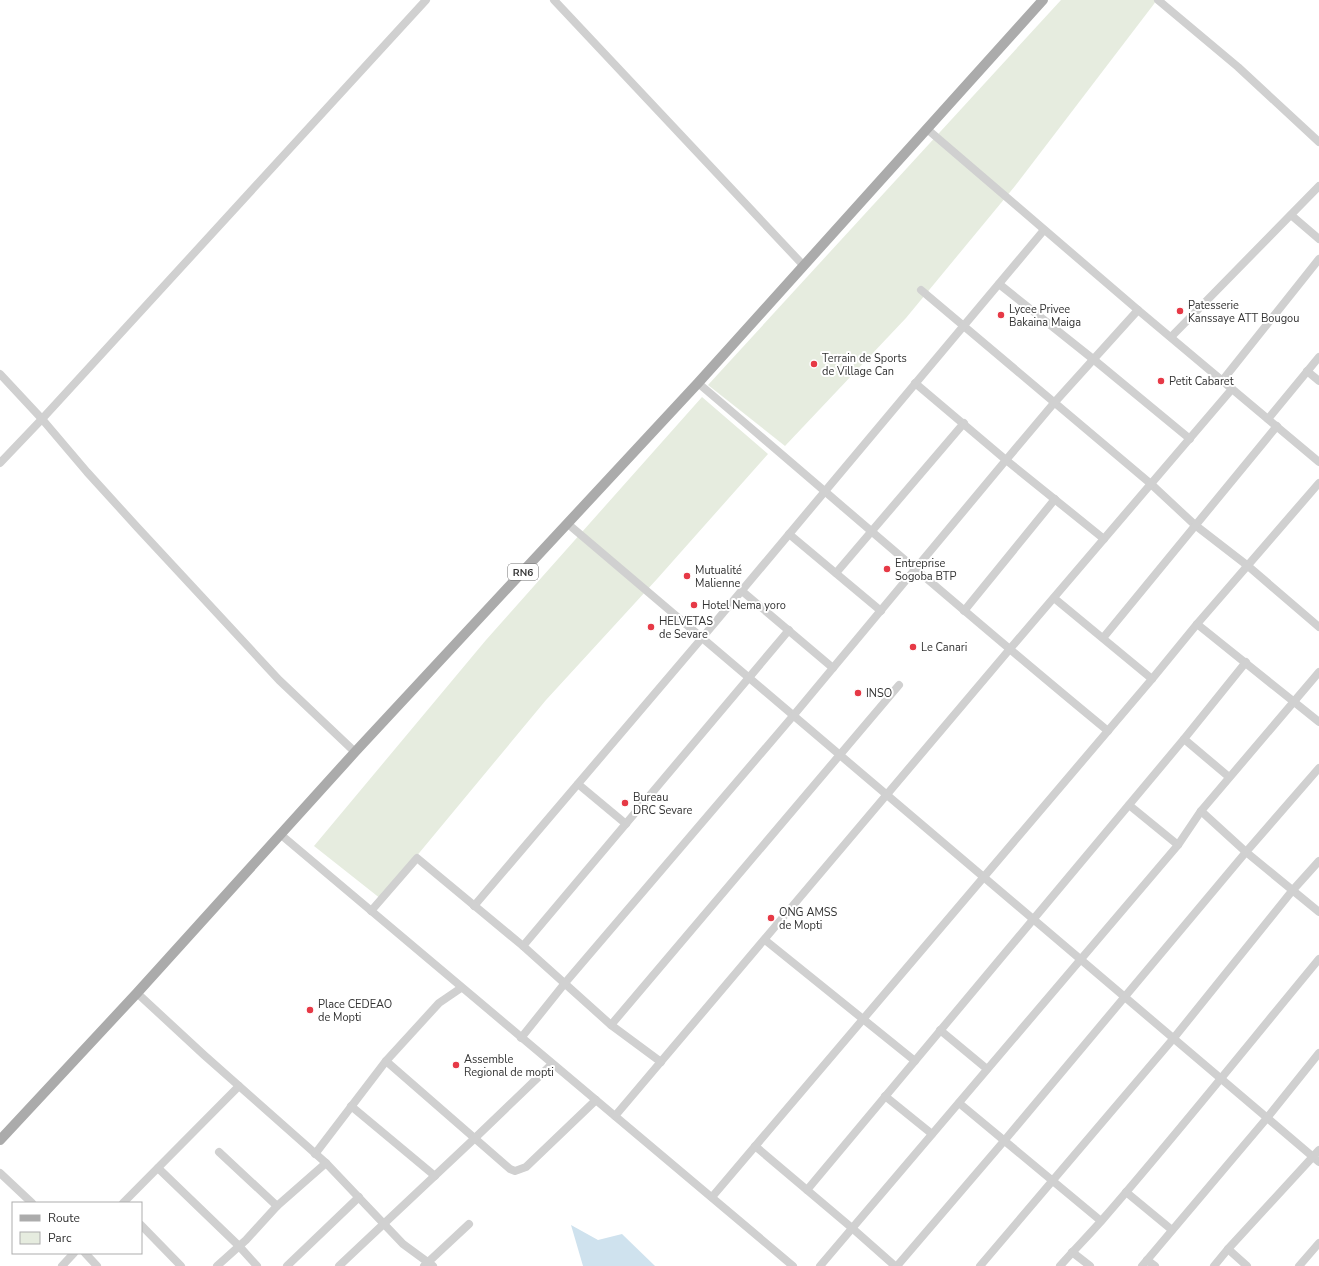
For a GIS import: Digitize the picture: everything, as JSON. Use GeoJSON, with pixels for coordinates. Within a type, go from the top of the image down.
{"type":"FeatureCollection","features":[{"type":"Feature","properties":{"kind":"main road","name":"RN6"},"geometry":{"type":"LineString","coordinates":[[0,1140],[137,993],[355,752],[698,383],[1043,0]]}},
{"type":"Feature","properties":{"kind":"street"},"geometry":{"type":"LineString","coordinates":[[0,463],[426,0]]}},
{"type":"Feature","properties":{"kind":"street"},"geometry":{"type":"LineString","coordinates":[[554,0],[804,266]]}},
{"type":"Feature","properties":{"kind":"street"},"geometry":{"type":"LineString","coordinates":[[1158,0],[1238,67],[1319,142]]}},
{"type":"Feature","properties":{"kind":"street"},"geometry":{"type":"LineString","coordinates":[[927,129],[1138,310],[1319,462]]}},
{"type":"Feature","properties":{"kind":"street"},"geometry":{"type":"LineString","coordinates":[[1171,337],[1319,186]]}},
{"type":"Feature","properties":{"kind":"street"},"geometry":{"type":"LineString","coordinates":[[1291,215],[1319,239]]}},
{"type":"Feature","properties":{"kind":"street"},"geometry":{"type":"LineString","coordinates":[[474,906],[742,591],[1044,230]]}},
{"type":"Feature","properties":{"kind":"street"},"geometry":{"type":"LineString","coordinates":[[1222,381],[1319,259]]}},
{"type":"Feature","properties":{"kind":"street"},"geometry":{"type":"LineString","coordinates":[[999,284],[1190,439]]}},
{"type":"Feature","properties":{"kind":"street"},"geometry":{"type":"LineString","coordinates":[[921,290],[1151,484],[1195,525],[1248,566],[1319,627]]}},
{"type":"Feature","properties":{"kind":"street"},"geometry":{"type":"LineString","coordinates":[[521,1038],[565,983],[834,668],[1054,403],[1138,310]]}},
{"type":"Feature","properties":{"kind":"street"},"geometry":{"type":"LineString","coordinates":[[1268,419],[1319,357]]}},
{"type":"Feature","properties":{"kind":"street"},"geometry":{"type":"LineString","coordinates":[[1307,371],[1319,380]]}},
{"type":"Feature","properties":{"kind":"street"},"geometry":{"type":"LineString","coordinates":[[0,374],[132,521],[279,680],[355,752]]}},
{"type":"Feature","properties":{"kind":"street"},"geometry":{"type":"LineString","coordinates":[[698,383],[1009,650],[1108,731]]}},
{"type":"Feature","properties":{"kind":"street"},"geometry":{"type":"LineString","coordinates":[[915,384],[1104,540]]}},
{"type":"Feature","properties":{"kind":"street"},"geometry":{"type":"LineString","coordinates":[[615,1116],[1232,389]]}},
{"type":"Feature","properties":{"kind":"street"},"geometry":{"type":"LineString","coordinates":[[836,573],[964,424]]}},
{"type":"Feature","properties":{"kind":"street"},"geometry":{"type":"LineString","coordinates":[[1103,638],[1277,426]]}},
{"type":"Feature","properties":{"kind":"street"},"geometry":{"type":"LineString","coordinates":[[712,1197],[1197,624],[1319,483]]}},
{"type":"Feature","properties":{"kind":"street"},"geometry":{"type":"LineString","coordinates":[[964,611],[1055,499]]}},
{"type":"Feature","properties":{"kind":"street"},"geometry":{"type":"LineString","coordinates":[[568,524],[1316,1160]]}},
{"type":"Feature","properties":{"kind":"street"},"geometry":{"type":"LineString","coordinates":[[789,534],[881,611]]}},
{"type":"Feature","properties":{"kind":"street"},"geometry":{"type":"LineString","coordinates":[[742,591],[834,668]]}},
{"type":"Feature","properties":{"kind":"street"},"geometry":{"type":"LineString","coordinates":[[1054,598],[1152,679]]}},
{"type":"Feature","properties":{"kind":"street"},"geometry":{"type":"LineString","coordinates":[[1197,624],[1319,722]]}},
{"type":"Feature","properties":{"kind":"street"},"geometry":{"type":"LineString","coordinates":[[523,946],[789,630]]}},
{"type":"Feature","properties":{"kind":"street"},"geometry":{"type":"LineString","coordinates":[[807,1190],[1184,740],[1246,662]]}},
{"type":"Feature","properties":{"kind":"street"},"geometry":{"type":"LineString","coordinates":[[820,1266],[1178,845],[1201,810],[1319,672]]}},
{"type":"Feature","properties":{"kind":"street"},"geometry":{"type":"LineString","coordinates":[[611,1025],[899,685]]}},
{"type":"Feature","properties":{"kind":"street"},"geometry":{"type":"LineString","coordinates":[[1184,740],[1229,776]]}},
{"type":"Feature","properties":{"kind":"street"},"geometry":{"type":"LineString","coordinates":[[755,1146],[896,1266],[1004,1141],[1246,852],[1319,768]]}},
{"type":"Feature","properties":{"kind":"street"},"geometry":{"type":"LineString","coordinates":[[578,784],[626,824]]}},
{"type":"Feature","properties":{"kind":"street"},"geometry":{"type":"LineString","coordinates":[[1129,805],[1178,845]]}},
{"type":"Feature","properties":{"kind":"street"},"geometry":{"type":"LineString","coordinates":[[1201,810],[1246,852],[1319,912]]}},
{"type":"Feature","properties":{"kind":"street"},"geometry":{"type":"LineString","coordinates":[[280,834],[461,988],[793,1266]]}},
{"type":"Feature","properties":{"kind":"street"},"geometry":{"type":"LineString","coordinates":[[370,911],[417,858],[523,946],[611,1025],[661,1062]]}},
{"type":"Feature","properties":{"kind":"street"},"geometry":{"type":"LineString","coordinates":[[980,1266],[1173,1039],[1292,891],[1319,861]]}},
{"type":"Feature","properties":{"kind":"street"},"geometry":{"type":"LineString","coordinates":[[765,940],[915,1061]]}},
{"type":"Feature","properties":{"kind":"street"},"geometry":{"type":"LineString","coordinates":[[1060,1266],[1102,1221],[1318,961]]}},
{"type":"Feature","properties":{"kind":"street"},"geometry":{"type":"LineString","coordinates":[[315,1154],[386,1061],[439,1002],[461,988]]}},
{"type":"Feature","properties":{"kind":"street"},"geometry":{"type":"LineString","coordinates":[[137,993],[326,1163],[403,1244],[428,1265],[469,1224]]}},
{"type":"Feature","properties":{"kind":"street"},"geometry":{"type":"LineString","coordinates":[[940,1030],[987,1069]]}},
{"type":"Feature","properties":{"kind":"street"},"geometry":{"type":"LineString","coordinates":[[1155,1266],[1145,1263],[1267,1118],[1319,1052]]}},
{"type":"Feature","properties":{"kind":"street"},"geometry":{"type":"LineString","coordinates":[[386,1061],[510,1169],[515,1171],[526,1168],[596,1100]]}},
{"type":"Feature","properties":{"kind":"street"},"geometry":{"type":"LineString","coordinates":[[339,1266],[552,1064]]}},
{"type":"Feature","properties":{"kind":"street"},"geometry":{"type":"LineString","coordinates":[[124,1202],[239,1086]]}},
{"type":"Feature","properties":{"kind":"street"},"geometry":{"type":"LineString","coordinates":[[885,1096],[932,1134]]}},
{"type":"Feature","properties":{"kind":"street"},"geometry":{"type":"LineString","coordinates":[[959,1103],[1102,1221]]}},
{"type":"Feature","properties":{"kind":"street"},"geometry":{"type":"LineString","coordinates":[[351,1106],[435,1176]]}},
{"type":"Feature","properties":{"kind":"street"},"geometry":{"type":"LineString","coordinates":[[1214,1266],[1250,1224],[1316,1160],[1319,1150]]}},
{"type":"Feature","properties":{"kind":"street"},"geometry":{"type":"LineString","coordinates":[[219,1152],[277,1206]]}},
{"type":"Feature","properties":{"kind":"street"},"geometry":{"type":"LineString","coordinates":[[217,1266],[239,1246],[277,1206],[326,1163]]}},
{"type":"Feature","properties":{"kind":"street"},"geometry":{"type":"LineString","coordinates":[[158,1168],[239,1246],[257,1266]]}},
{"type":"Feature","properties":{"kind":"street"},"geometry":{"type":"LineString","coordinates":[[0,1173],[31,1202]]}},
{"type":"Feature","properties":{"kind":"street"},"geometry":{"type":"LineString","coordinates":[[1126,1192],[1172,1230]]}},
{"type":"Feature","properties":{"kind":"street"},"geometry":{"type":"LineString","coordinates":[[287,1266],[359,1197]]}},
{"type":"Feature","properties":{"kind":"street"},"geometry":{"type":"LineString","coordinates":[[142,1226],[181,1266]]}},
{"type":"Feature","properties":{"kind":"street"},"geometry":{"type":"LineString","coordinates":[[1299,1266],[1319,1243]]}},
{"type":"Feature","properties":{"kind":"street"},"geometry":{"type":"LineString","coordinates":[[1228,1249],[1247,1266]]}},
{"type":"Feature","properties":{"kind":"street"},"geometry":{"type":"LineString","coordinates":[[1072,1252],[1090,1266]]}},
{"type":"Feature","properties":{"kind":"street"},"geometry":{"type":"LineString","coordinates":[[62,1266],[73,1254]]}},
{"type":"Feature","properties":{"kind":"street"},"geometry":{"type":"LineString","coordinates":[[86,1254],[97,1266]]}},
{"type":"Feature","properties":{"kind":"green space"},"geometry":{"type":"Polygon","coordinates":[[[1061,0],[1157,0],[1015,186],[906,318],[785,446],[708,385],[1061,0]]]}},
{"type":"Feature","properties":{"kind":"green space"},"geometry":{"type":"Polygon","coordinates":[[[702,397],[768,454],[657,579],[546,700],[381,899],[314,846],[486,640],[702,397]]]}},
{"type":"Feature","properties":{"kind":"water"},"geometry":{"type":"Polygon","coordinates":[[[571,1225],[598,1240],[622,1234],[655,1266],[583,1266],[571,1225]]]}},
{"type":"Feature","properties":{"kind":"place","name":"Patesserie Kanssaye ATT Bougou"},"geometry":{"type":"Point","coordinates":[1180,311]}},
{"type":"Feature","properties":{"kind":"place","name":"Lycee Privee Bakaina Maiga"},"geometry":{"type":"Point","coordinates":[1001,315]}},
{"type":"Feature","properties":{"kind":"place","name":"Terrain de Sports de Village Can"},"geometry":{"type":"Point","coordinates":[814,364]}},
{"type":"Feature","properties":{"kind":"place","name":"Petit Cabaret"},"geometry":{"type":"Point","coordinates":[1161,381]}},
{"type":"Feature","properties":{"kind":"place","name":"Entreprise Sogoba BTP"},"geometry":{"type":"Point","coordinates":[887,569]}},
{"type":"Feature","properties":{"kind":"place","name":"Mutualité Malienne"},"geometry":{"type":"Point","coordinates":[687,576]}},
{"type":"Feature","properties":{"kind":"place","name":"Hotel Nema yoro"},"geometry":{"type":"Point","coordinates":[694,605]}},
{"type":"Feature","properties":{"kind":"place","name":"HELVETAS de Sevare"},"geometry":{"type":"Point","coordinates":[651,627]}},
{"type":"Feature","properties":{"kind":"place","name":"Le Canari"},"geometry":{"type":"Point","coordinates":[913,647]}},
{"type":"Feature","properties":{"kind":"place","name":"INSO"},"geometry":{"type":"Point","coordinates":[858,693]}},
{"type":"Feature","properties":{"kind":"place","name":"Bureau DRC Sevare"},"geometry":{"type":"Point","coordinates":[625,803]}},
{"type":"Feature","properties":{"kind":"place","name":"ONG AMSS de Mopti"},"geometry":{"type":"Point","coordinates":[771,918]}},
{"type":"Feature","properties":{"kind":"place","name":"Place CEDEAO de Mopti"},"geometry":{"type":"Point","coordinates":[310,1010]}},
{"type":"Feature","properties":{"kind":"place","name":"Assemble Regional de mopti"},"geometry":{"type":"Point","coordinates":[456,1065]}}]}
